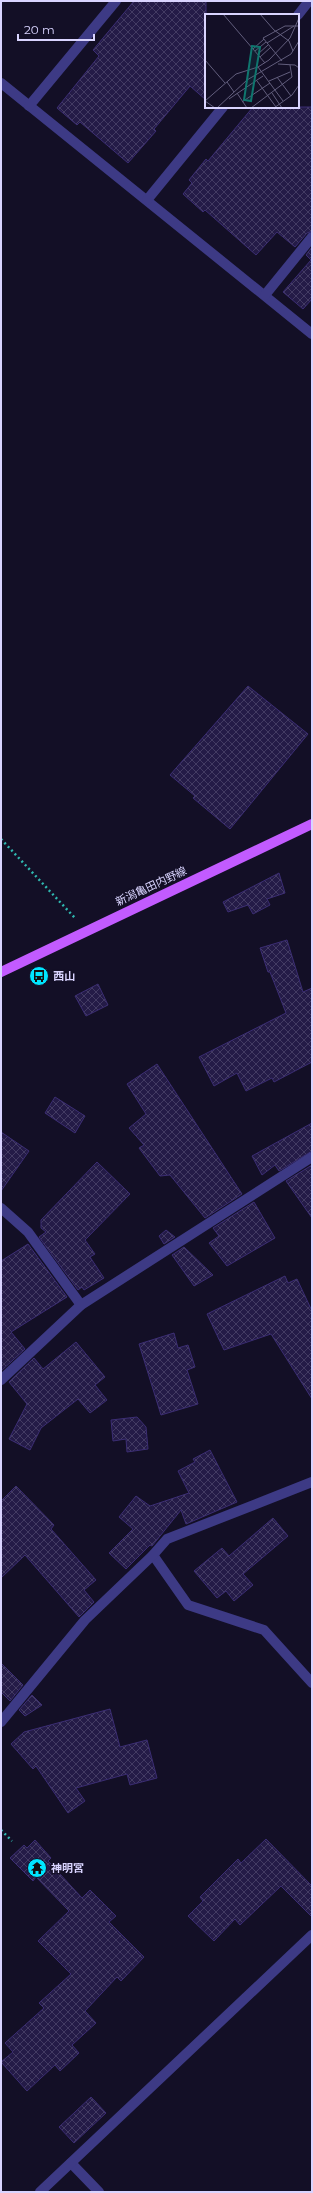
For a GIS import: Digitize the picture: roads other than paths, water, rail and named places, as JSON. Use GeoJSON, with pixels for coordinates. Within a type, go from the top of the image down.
{"type":"FeatureCollection","features":[{"type":"Feature","properties":{"kind":"main road","name":"新潟亀田内野線"},"geometry":{"type":"LineString","coordinates":[[1,972],[86,930],[312,824]]}},
{"type":"Feature","properties":{"kind":"street"},"geometry":{"type":"LineString","coordinates":[[29,106],[116,1]]}},
{"type":"Feature","properties":{"kind":"street"},"geometry":{"type":"LineString","coordinates":[[299,14],[310,1]]}},
{"type":"Feature","properties":{"kind":"street"},"geometry":{"type":"LineString","coordinates":[[1,83],[312,334]]}},
{"type":"Feature","properties":{"kind":"street"},"geometry":{"type":"LineString","coordinates":[[147,200],[222,108]]}},
{"type":"Feature","properties":{"kind":"street"},"geometry":{"type":"LineString","coordinates":[[265,295],[312,237]]}},
{"type":"Feature","properties":{"kind":"street"},"geometry":{"type":"LineString","coordinates":[[1,1380],[81,1305],[312,1157]]}},
{"type":"Feature","properties":{"kind":"street"},"geometry":{"type":"LineString","coordinates":[[1,1208],[28,1232],[81,1305]]}},
{"type":"Feature","properties":{"kind":"street"},"geometry":{"type":"LineString","coordinates":[[1,1722],[86,1620],[154,1555],[167,1539],[312,1482]]}},
{"type":"Feature","properties":{"kind":"street"},"geometry":{"type":"LineString","coordinates":[[154,1555],[188,1605],[264,1630],[312,1683]]}},
{"type":"Feature","properties":{"kind":"street"},"geometry":{"type":"LineString","coordinates":[[40,2192],[312,1935]]}},
{"type":"Feature","properties":{"kind":"street"},"geometry":{"type":"LineString","coordinates":[[71,2163],[99,2192]]}},
{"type":"Feature","properties":{"kind":"place","name":"西山"},"geometry":{"type":"Point","coordinates":[39,976]}},
{"type":"Feature","properties":{"kind":"place","name":"神明宮"},"geometry":{"type":"Point","coordinates":[37,1868]}}]}
